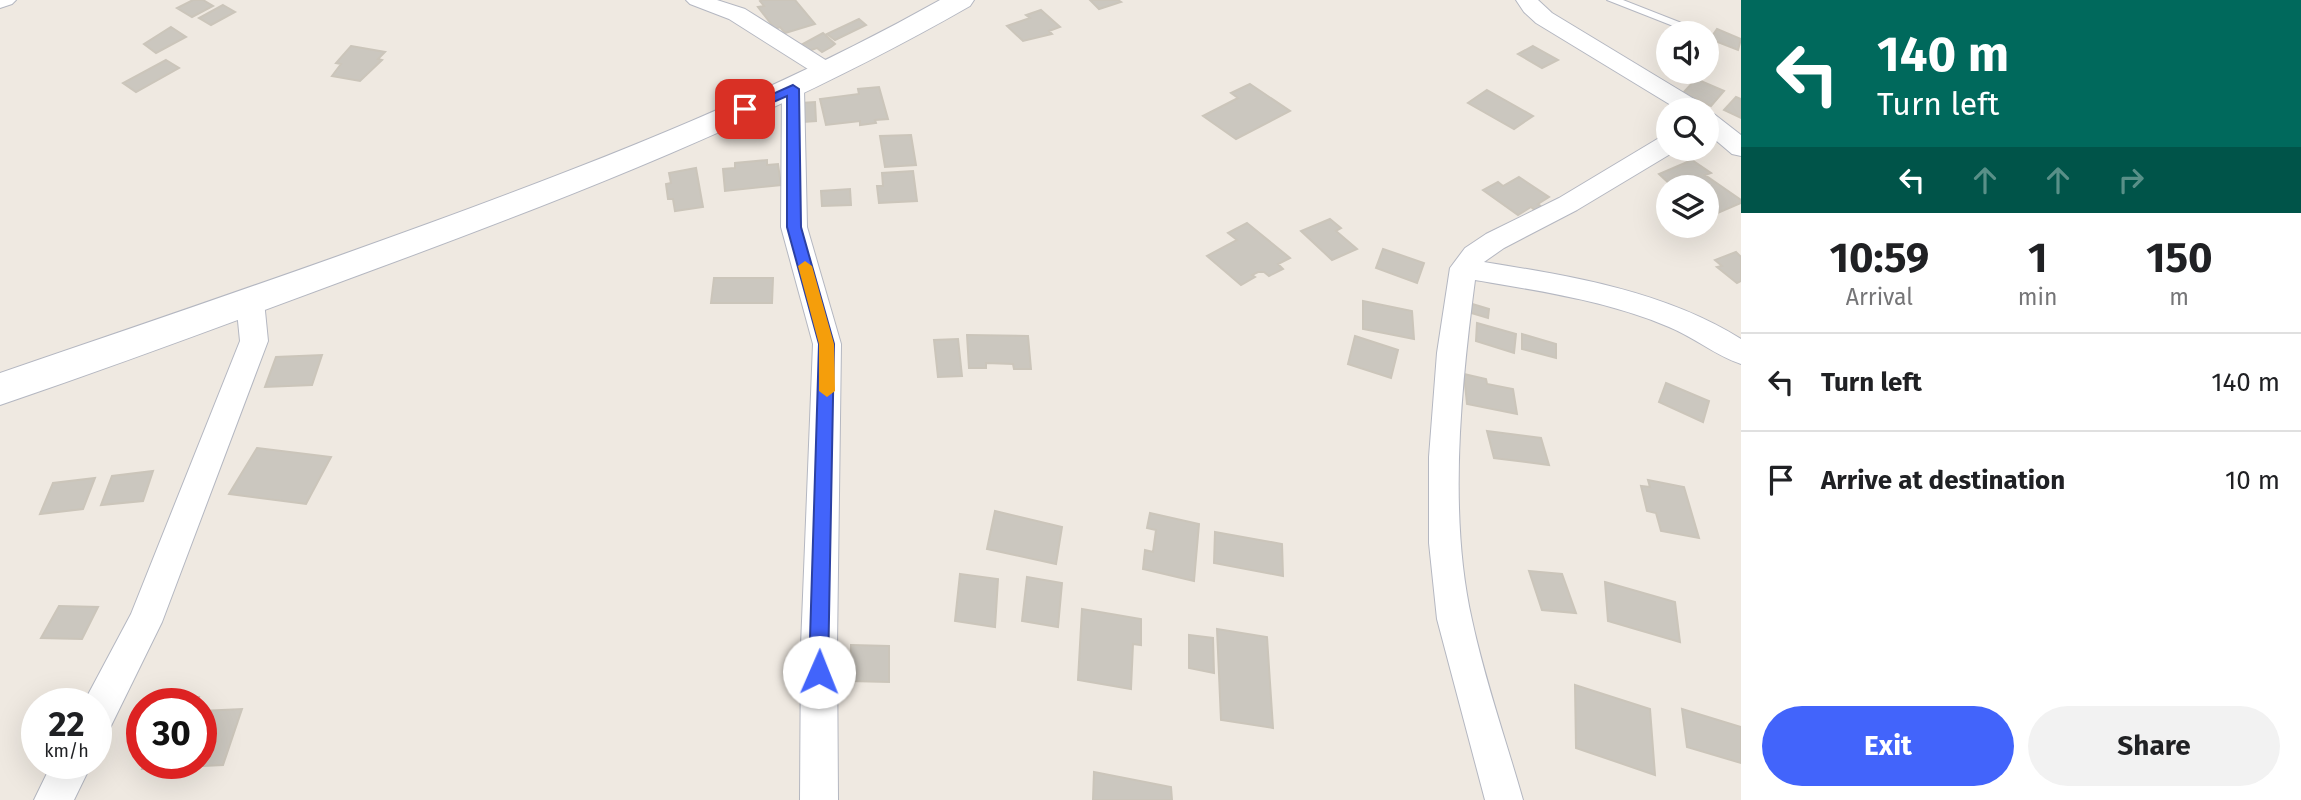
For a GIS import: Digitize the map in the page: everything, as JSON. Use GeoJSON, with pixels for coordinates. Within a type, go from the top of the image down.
{"type":"FeatureCollection","features":[{"type":"Feature","properties":{"kind":"street"},"geometry":{"type":"LineString","coordinates":[[0,2],[5,0]]}},
{"type":"Feature","properties":{"kind":"street"},"geometry":{"type":"LineString","coordinates":[[697,0],[737,14],[827,71]]}},
{"type":"Feature","properties":{"kind":"street"},"geometry":{"type":"LineString","coordinates":[[0,389],[250,301],[578,180],[793,89],[960,0]]}},
{"type":"Feature","properties":{"kind":"street"},"geometry":{"type":"LineString","coordinates":[[1527,0],[1531,8],[1544,18],[1674,98]]}},
{"type":"Feature","properties":{"kind":"street"},"geometry":{"type":"LineString","coordinates":[[793,89],[794,227],[827,344],[819,646],[819,800]]}},
{"type":"Feature","properties":{"kind":"street"},"geometry":{"type":"LineString","coordinates":[[1719,130],[1741,148]]}},
{"type":"Feature","properties":{"kind":"street"},"geometry":{"type":"LineString","coordinates":[[1504,800],[1454,619],[1445,542],[1444,457],[1451,353],[1464,268],[1474,255],[1495,241],[1568,204],[1656,151]]}},
{"type":"Feature","properties":{"kind":"street"},"geometry":{"type":"LineString","coordinates":[[1464,268],[1589,291],[1682,321],[1741,353]]}},
{"type":"Feature","properties":{"kind":"street"},"geometry":{"type":"LineString","coordinates":[[111,688],[145,622],[254,341],[250,301]]}},
{"type":"Feature","properties":{"kind":"street"},"geometry":{"type":"LineString","coordinates":[[53,800],[64,779]]}},
{"type":"Feature","properties":{"kind":"lane"},"geometry":{"type":"LineString","coordinates":[[1613,0],[1669,21]]}},
{"type":"Feature","properties":{"kind":"building"},"geometry":{"type":"Polygon","coordinates":[[[193,0],[203,0],[213,6],[192,17],[177,8],[193,0]]]}},
{"type":"Feature","properties":{"kind":"building"},"geometry":{"type":"Polygon","coordinates":[[[762,0],[795,0],[815,24],[785,33],[780,27],[775,29],[758,7],[764,6],[760,1],[762,0]]]}},
{"type":"Feature","properties":{"kind":"building"},"geometry":{"type":"Polygon","coordinates":[[[1090,0],[1118,0],[1121,2],[1099,9],[1090,0]]]}},
{"type":"Feature","properties":{"kind":"building"},"geometry":{"type":"Polygon","coordinates":[[[223,5],[235,12],[211,25],[199,18],[223,5]]]}},
{"type":"Feature","properties":{"kind":"building"},"geometry":{"type":"Polygon","coordinates":[[[1041,10],[1060,27],[1049,31],[1052,34],[1023,41],[1007,26],[1030,18],[1026,15],[1041,10]]]}},
{"type":"Feature","properties":{"kind":"building"},"geometry":{"type":"Polygon","coordinates":[[[859,19],[866,25],[835,40],[827,34],[859,19]]]}},
{"type":"Feature","properties":{"kind":"building"},"geometry":{"type":"Polygon","coordinates":[[[171,27],[186,37],[156,53],[144,44],[171,27]]]}},
{"type":"Feature","properties":{"kind":"building"},"geometry":{"type":"Polygon","coordinates":[[[1719,30],[1741,39],[1738,50],[1719,43],[1719,30]]]}},
{"type":"Feature","properties":{"kind":"building"},"geometry":{"type":"Polygon","coordinates":[[[823,33],[835,44],[822,52],[817,48],[808,51],[801,45],[823,33]]]}},
{"type":"Feature","properties":{"kind":"building"},"geometry":{"type":"Polygon","coordinates":[[[351,46],[385,52],[378,59],[382,60],[360,81],[332,76],[341,64],[336,63],[351,46]]]}},
{"type":"Feature","properties":{"kind":"building"},"geometry":{"type":"Polygon","coordinates":[[[1533,46],[1558,60],[1542,68],[1518,54],[1533,46]]]}},
{"type":"Feature","properties":{"kind":"building"},"geometry":{"type":"Polygon","coordinates":[[[166,60],[179,68],[136,92],[123,83],[166,60]]]}},
{"type":"Feature","properties":{"kind":"building"},"geometry":{"type":"Polygon","coordinates":[[[1250,84],[1290,111],[1236,139],[1203,116],[1238,98],[1231,93],[1250,84]]]}},
{"type":"Feature","properties":{"kind":"building"},"geometry":{"type":"Polygon","coordinates":[[[1691,84],[1708,84],[1724,91],[1718,98],[1694,98],[1683,93],[1691,84]]]}},
{"type":"Feature","properties":{"kind":"building"},"geometry":{"type":"Polygon","coordinates":[[[879,87],[888,119],[860,125],[860,121],[826,125],[820,99],[859,94],[858,89],[879,87]]]}},
{"type":"Feature","properties":{"kind":"building"},"geometry":{"type":"Polygon","coordinates":[[[1487,90],[1533,116],[1514,129],[1468,103],[1487,90]]]}},
{"type":"Feature","properties":{"kind":"building"},"geometry":{"type":"Polygon","coordinates":[[[1736,97],[1741,99],[1741,118],[1724,110],[1736,97]]]}},
{"type":"Feature","properties":{"kind":"building"},"geometry":{"type":"Polygon","coordinates":[[[815,102],[816,121],[803,122],[801,103],[815,102]]]}},
{"type":"Feature","properties":{"kind":"building"},"geometry":{"type":"Polygon","coordinates":[[[911,135],[916,165],[885,167],[880,136],[911,135]]]}},
{"type":"Feature","properties":{"kind":"building"},"geometry":{"type":"Polygon","coordinates":[[[767,160],[767,165],[778,164],[781,185],[725,191],[723,169],[735,168],[735,163],[767,160]]]}},
{"type":"Feature","properties":{"kind":"building"},"geometry":{"type":"Polygon","coordinates":[[[1690,161],[1711,173],[1705,175],[1659,174],[1690,161]]]}},
{"type":"Feature","properties":{"kind":"building"},"geometry":{"type":"Polygon","coordinates":[[[696,168],[703,207],[675,211],[673,199],[668,199],[666,184],[671,183],[669,173],[696,168]]]}},
{"type":"Feature","properties":{"kind":"building"},"geometry":{"type":"Polygon","coordinates":[[[913,171],[917,201],[879,203],[877,186],[883,186],[882,173],[913,171]]]}},
{"type":"Feature","properties":{"kind":"building"},"geometry":{"type":"Polygon","coordinates":[[[1519,177],[1549,197],[1538,204],[1543,208],[1537,212],[1531,207],[1518,215],[1483,190],[1498,182],[1503,186],[1519,177]]]}},
{"type":"Feature","properties":{"kind":"building"},"geometry":{"type":"Polygon","coordinates":[[[1719,185],[1741,200],[1741,203],[1719,212],[1719,185]]]}},
{"type":"Feature","properties":{"kind":"building"},"geometry":{"type":"Polygon","coordinates":[[[850,189],[851,205],[822,206],[821,191],[850,189]]]}},
{"type":"Feature","properties":{"kind":"building"},"geometry":{"type":"Polygon","coordinates":[[[1330,219],[1341,228],[1336,231],[1357,249],[1332,260],[1301,231],[1330,219]]]}},
{"type":"Feature","properties":{"kind":"building"},"geometry":{"type":"Polygon","coordinates":[[[1247,223],[1290,258],[1278,264],[1283,269],[1269,276],[1258,272],[1252,275],[1255,277],[1241,285],[1207,256],[1237,240],[1228,233],[1247,223]]]}},
{"type":"Feature","properties":{"kind":"building"},"geometry":{"type":"Polygon","coordinates":[[[1383,249],[1424,263],[1417,283],[1376,268],[1383,249]]]}},
{"type":"Feature","properties":{"kind":"building"},"geometry":{"type":"Polygon","coordinates":[[[1736,252],[1741,257],[1741,281],[1737,283],[1717,267],[1722,266],[1715,260],[1736,252]]]}},
{"type":"Feature","properties":{"kind":"building"},"geometry":{"type":"Polygon","coordinates":[[[714,278],[773,278],[772,303],[711,303],[714,278]]]}},
{"type":"Feature","properties":{"kind":"building"},"geometry":{"type":"Polygon","coordinates":[[[1363,301],[1412,311],[1414,339],[1363,329],[1363,301]]]}},
{"type":"Feature","properties":{"kind":"building"},"geometry":{"type":"Polygon","coordinates":[[[1469,303],[1489,309],[1488,318],[1468,312],[1469,303]]]}},
{"type":"Feature","properties":{"kind":"building"},"geometry":{"type":"Polygon","coordinates":[[[1477,323],[1516,334],[1514,353],[1476,341],[1477,323]]]}},
{"type":"Feature","properties":{"kind":"building"},"geometry":{"type":"Polygon","coordinates":[[[1522,334],[1556,344],[1556,358],[1522,349],[1522,334]]]}},
{"type":"Feature","properties":{"kind":"building"},"geometry":{"type":"Polygon","coordinates":[[[967,335],[1028,336],[1031,369],[1014,369],[1013,364],[986,363],[986,368],[969,368],[967,335]]]}},
{"type":"Feature","properties":{"kind":"building"},"geometry":{"type":"Polygon","coordinates":[[[1355,336],[1398,350],[1391,378],[1348,364],[1355,336]]]}},
{"type":"Feature","properties":{"kind":"building"},"geometry":{"type":"Polygon","coordinates":[[[958,339],[962,376],[938,377],[934,340],[958,339]]]}},
{"type":"Feature","properties":{"kind":"building"},"geometry":{"type":"Polygon","coordinates":[[[322,355],[312,385],[265,387],[276,357],[322,355]]]}},
{"type":"Feature","properties":{"kind":"building"},"geometry":{"type":"Polygon","coordinates":[[[1464,374],[1486,379],[1487,384],[1513,389],[1517,414],[1467,404],[1464,374]]]}},
{"type":"Feature","properties":{"kind":"building"},"geometry":{"type":"Polygon","coordinates":[[[1666,383],[1709,401],[1703,422],[1659,402],[1666,383]]]}},
{"type":"Feature","properties":{"kind":"building"},"geometry":{"type":"Polygon","coordinates":[[[1487,431],[1541,438],[1549,465],[1494,458],[1487,431]]]}},
{"type":"Feature","properties":{"kind":"building"},"geometry":{"type":"Polygon","coordinates":[[[257,448],[331,457],[306,504],[229,494],[257,448]]]}},
{"type":"Feature","properties":{"kind":"building"},"geometry":{"type":"Polygon","coordinates":[[[153,471],[143,501],[101,505],[112,476],[153,471]]]}},
{"type":"Feature","properties":{"kind":"building"},"geometry":{"type":"Polygon","coordinates":[[[95,478],[83,509],[40,514],[53,483],[95,478]]]}},
{"type":"Feature","properties":{"kind":"building"},"geometry":{"type":"Polygon","coordinates":[[[1648,480],[1684,487],[1699,538],[1661,531],[1656,513],[1647,511],[1641,486],[1650,487],[1648,480]]]}},
{"type":"Feature","properties":{"kind":"building"},"geometry":{"type":"Polygon","coordinates":[[[995,511],[1062,527],[1056,564],[987,549],[995,511]]]}},
{"type":"Feature","properties":{"kind":"building"},"geometry":{"type":"Polygon","coordinates":[[[1150,513],[1199,524],[1194,581],[1143,569],[1145,550],[1153,552],[1156,530],[1147,528],[1150,513]]]}},
{"type":"Feature","properties":{"kind":"building"},"geometry":{"type":"Polygon","coordinates":[[[1215,532],[1282,544],[1283,576],[1214,563],[1215,532]]]}},
{"type":"Feature","properties":{"kind":"building"},"geometry":{"type":"Polygon","coordinates":[[[1529,571],[1562,574],[1576,613],[1542,610],[1529,571]]]}},
{"type":"Feature","properties":{"kind":"building"},"geometry":{"type":"Polygon","coordinates":[[[960,574],[998,579],[995,627],[955,621],[960,574]]]}},
{"type":"Feature","properties":{"kind":"building"},"geometry":{"type":"Polygon","coordinates":[[[1027,577],[1062,583],[1058,627],[1022,621],[1027,577]]]}},
{"type":"Feature","properties":{"kind":"building"},"geometry":{"type":"Polygon","coordinates":[[[1605,582],[1675,602],[1680,642],[1608,621],[1605,582]]]}},
{"type":"Feature","properties":{"kind":"building"},"geometry":{"type":"Polygon","coordinates":[[[59,606],[98,607],[82,639],[41,638],[59,606]]]}},
{"type":"Feature","properties":{"kind":"building"},"geometry":{"type":"Polygon","coordinates":[[[1082,609],[1141,619],[1141,645],[1133,644],[1131,689],[1078,680],[1082,609]]]}},
{"type":"Feature","properties":{"kind":"building"},"geometry":{"type":"Polygon","coordinates":[[[1217,629],[1267,637],[1273,728],[1221,720],[1217,629]]]}},
{"type":"Feature","properties":{"kind":"building"},"geometry":{"type":"Polygon","coordinates":[[[1189,635],[1213,638],[1214,673],[1189,668],[1189,635]]]}},
{"type":"Feature","properties":{"kind":"building"},"geometry":{"type":"Polygon","coordinates":[[[851,645],[889,646],[889,682],[850,681],[851,645]]]}},
{"type":"Feature","properties":{"kind":"building"},"geometry":{"type":"Polygon","coordinates":[[[1575,685],[1650,709],[1655,775],[1576,748],[1575,685]]]}},
{"type":"Feature","properties":{"kind":"building"},"geometry":{"type":"Polygon","coordinates":[[[242,709],[223,765],[217,765],[217,710],[242,709]]]}},
{"type":"Feature","properties":{"kind":"building"},"geometry":{"type":"Polygon","coordinates":[[[1682,709],[1741,727],[1741,763],[1687,747],[1682,709]]]}},
{"type":"Feature","properties":{"kind":"building"},"geometry":{"type":"Polygon","coordinates":[[[1094,772],[1171,787],[1172,800],[1093,800],[1094,772]]]}},
{"type":"Feature","properties":{"kind":"slow traffic"},"geometry":{"type":"LineString","coordinates":[[805,266],[827,344],[827,391]]}},
{"type":"Feature","properties":{"kind":"route"},"geometry":{"type":"LineString","coordinates":[[745,109],[793,89],[794,227],[827,344],[819,672]]}}]}
